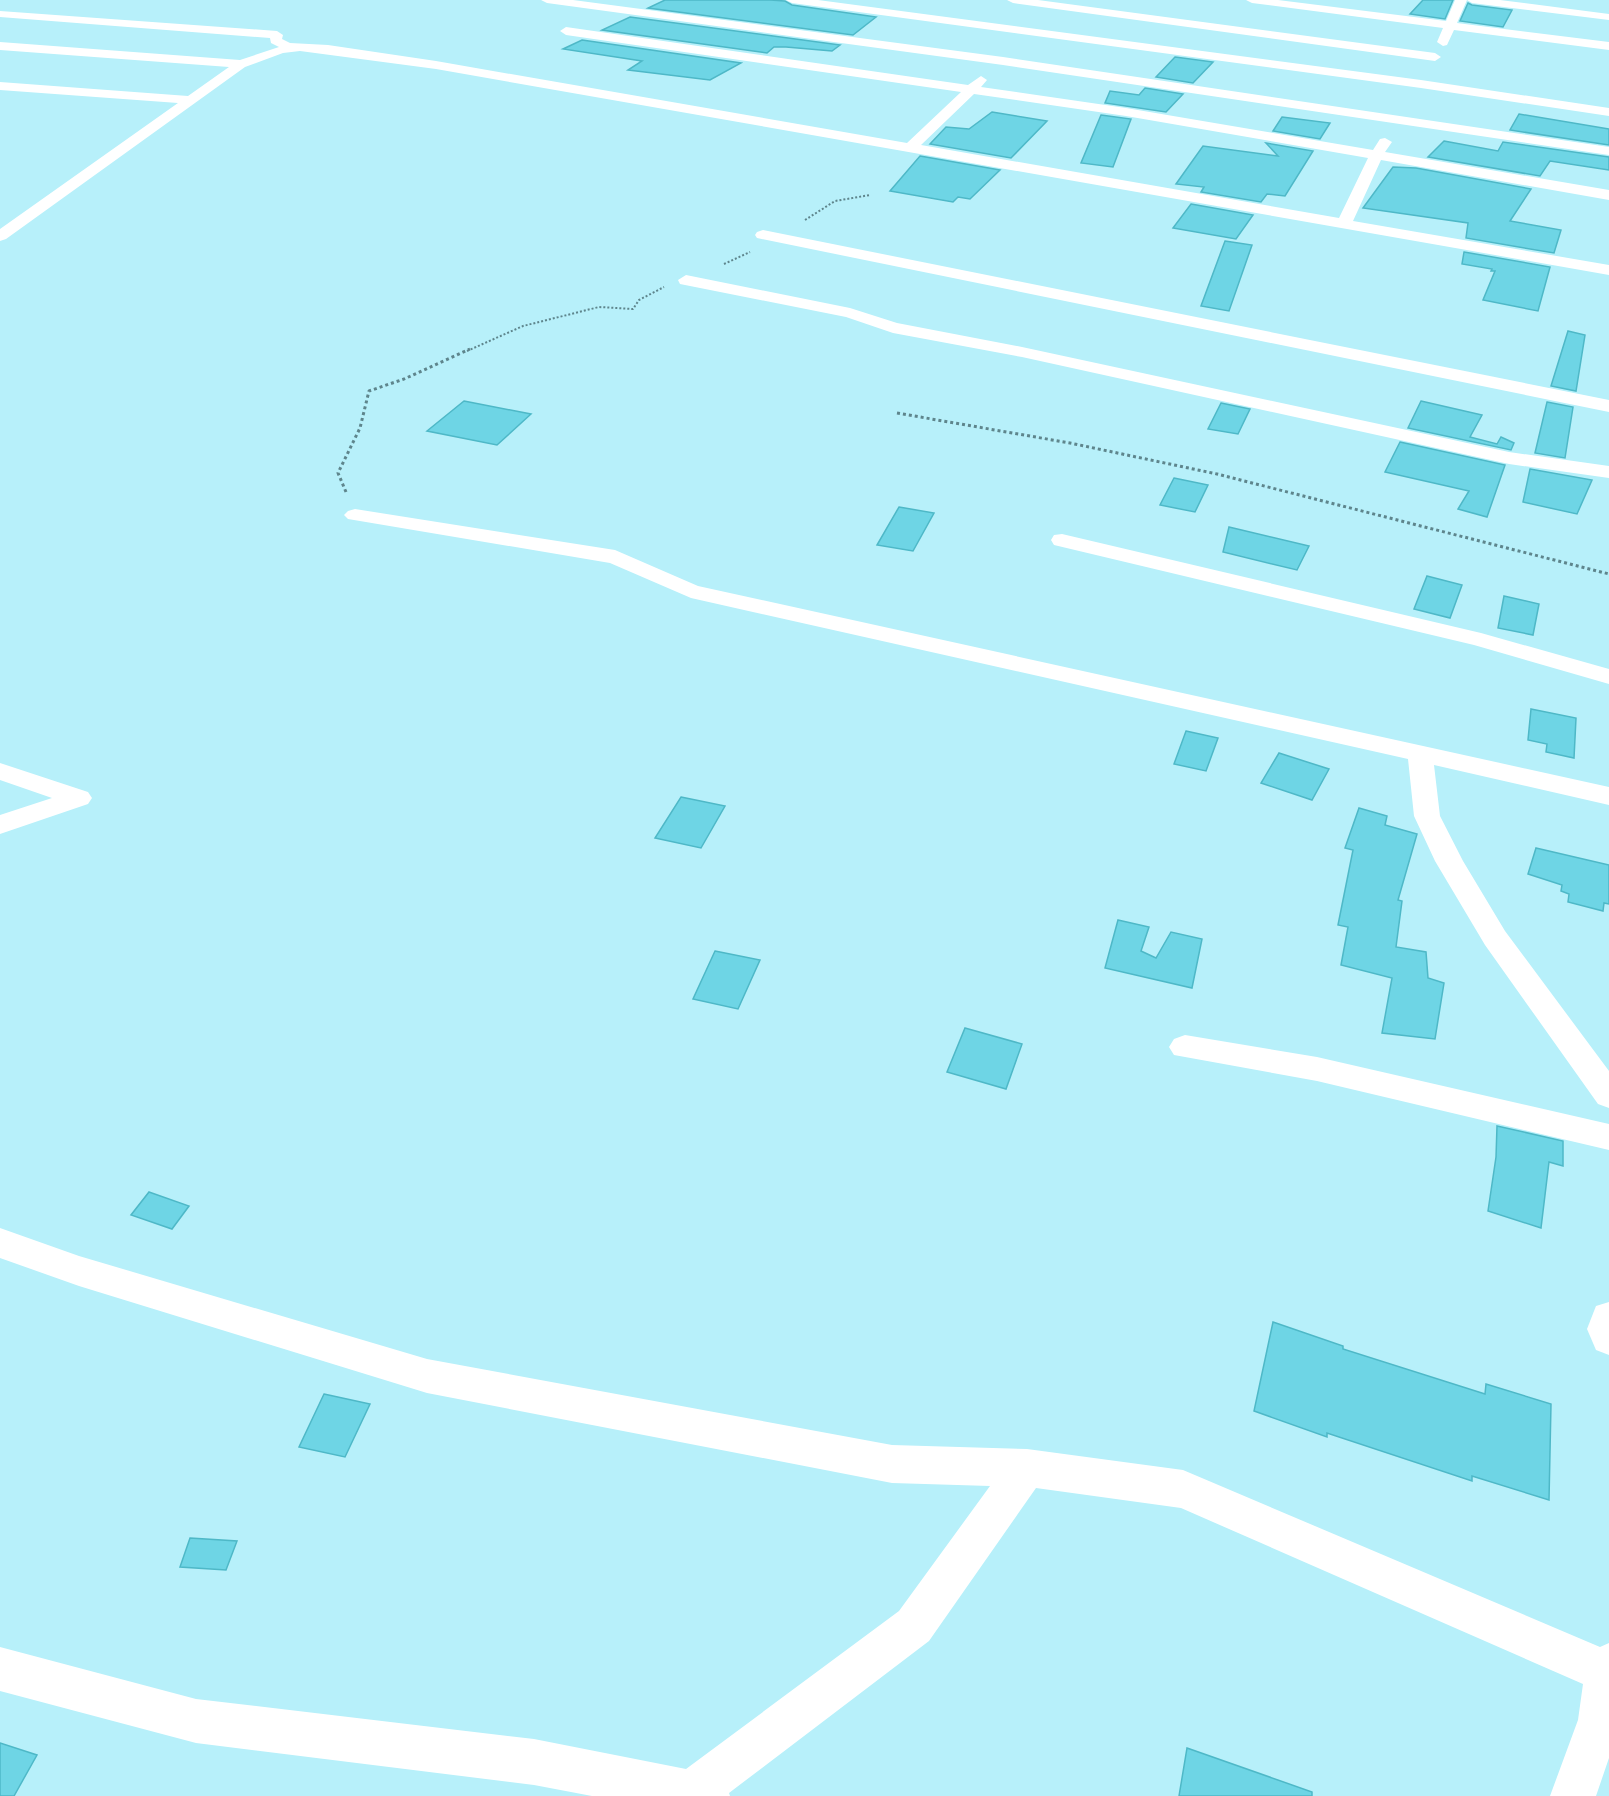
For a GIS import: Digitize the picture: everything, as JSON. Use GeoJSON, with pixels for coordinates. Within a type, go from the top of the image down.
{"type":"FeatureCollection","features":[{"type":"Feature","properties":{"kind":"street"},"geometry":{"type":"LineString","coordinates":[[547,0],[1003,61],[1406,110],[1609,151]]}},
{"type":"Feature","properties":{"kind":"street"},"geometry":{"type":"LineString","coordinates":[[792,0],[1428,71]]}},
{"type":"Feature","properties":{"kind":"street"},"geometry":{"type":"LineString","coordinates":[[1013,0],[1428,71],[1609,112]]}},
{"type":"Feature","properties":{"kind":"street"},"geometry":{"type":"LineString","coordinates":[[1252,0],[1609,46]]}},
{"type":"Feature","properties":{"kind":"street"},"geometry":{"type":"LineString","coordinates":[[1344,223],[1376,156],[1428,71],[1461,0]]}},
{"type":"Feature","properties":{"kind":"street"},"geometry":{"type":"LineString","coordinates":[[1472,0],[1609,17]]}},
{"type":"Feature","properties":{"kind":"street"},"geometry":{"type":"LineString","coordinates":[[670,16],[688,5]]}},
{"type":"Feature","properties":{"kind":"street"},"geometry":{"type":"LineString","coordinates":[[0,14],[273,34],[277,35],[275,40],[280,44],[436,65],[1609,270]]}},
{"type":"Feature","properties":{"kind":"street"},"geometry":{"type":"LineString","coordinates":[[566,31],[1126,112],[1609,195]]}},
{"type":"Feature","properties":{"kind":"street"},"geometry":{"type":"LineString","coordinates":[[0,45],[242,64]]}},
{"type":"Feature","properties":{"kind":"street"},"geometry":{"type":"LineString","coordinates":[[0,236],[242,64],[281,50],[305,47]]}},
{"type":"Feature","properties":{"kind":"street"},"geometry":{"type":"LineString","coordinates":[[909,149],[970,89],[1003,61]]}},
{"type":"Feature","properties":{"kind":"street"},"geometry":{"type":"LineString","coordinates":[[0,86],[190,100]]}},
{"type":"Feature","properties":{"kind":"street"},"geometry":{"type":"LineString","coordinates":[[764,235],[1609,406]]}},
{"type":"Feature","properties":{"kind":"street"},"geometry":{"type":"LineString","coordinates":[[686,280],[850,312],[893,328],[1022,352],[1509,458],[1609,472]]}},
{"type":"Feature","properties":{"kind":"street"},"geometry":{"type":"LineString","coordinates":[[355,515],[615,556],[692,591],[1609,796]]}},
{"type":"Feature","properties":{"kind":"street"},"geometry":{"type":"LineString","coordinates":[[1062,540],[1481,640],[1609,676]]}},
{"type":"Feature","properties":{"kind":"street"},"geometry":{"type":"LineString","coordinates":[[1420,754],[1428,816],[1449,861],[1495,938],[1609,1095]]}},
{"type":"Feature","properties":{"kind":"street"},"geometry":{"type":"LineString","coordinates":[[0,771],[79,798],[0,825]]}},
{"type":"Feature","properties":{"kind":"street"},"geometry":{"type":"LineString","coordinates":[[1185,1047],[1317,1069],[1503,1110],[1609,1137]]}},
{"type":"Feature","properties":{"kind":"street"},"geometry":{"type":"LineString","coordinates":[[0,1243],[79,1271],[428,1376],[892,1464],[1027,1468],[1183,1489],[1608,1670],[1600,1720],[1573,1796]]}},
{"type":"Feature","properties":{"kind":"street"},"geometry":{"type":"LineString","coordinates":[[1609,1318],[1605,1329],[1609,1338]]}},
{"type":"Feature","properties":{"kind":"street"},"geometry":{"type":"LineString","coordinates":[[0,1669],[196,1721],[534,1762],[696,1795],[914,1626],[1027,1468]]}},
{"type":"Feature","properties":{"kind":"path"},"geometry":{"type":"LineString","coordinates":[[355,515],[338,473],[360,428],[369,391],[404,379],[523,326],[599,307],[633,309],[639,300],[649,293],[686,280],[781,238],[820,207],[839,198],[870,195]]}},
{"type":"Feature","properties":{"kind":"path"},"geometry":{"type":"LineString","coordinates":[[897,413],[1071,443],[1217,474],[1609,574]]}},
{"type":"Feature","properties":{"kind":"building"},"geometry":{"type":"Polygon","coordinates":[[[665,0],[785,1],[792,5],[876,17],[853,35],[648,8],[665,0]]]}},
{"type":"Feature","properties":{"kind":"building"},"geometry":{"type":"Polygon","coordinates":[[[1423,0],[1453,0],[1445,19],[1410,14],[1423,0]]]}},
{"type":"Feature","properties":{"kind":"building"},"geometry":{"type":"Polygon","coordinates":[[[1468,3],[1512,10],[1503,27],[1460,21],[1468,3]]]}},
{"type":"Feature","properties":{"kind":"building"},"geometry":{"type":"Polygon","coordinates":[[[630,17],[840,45],[832,51],[774,47],[767,53],[602,30],[630,17]]]}},
{"type":"Feature","properties":{"kind":"building"},"geometry":{"type":"Polygon","coordinates":[[[582,40],[741,63],[710,80],[628,70],[642,61],[563,49],[582,40]]]}},
{"type":"Feature","properties":{"kind":"building"},"geometry":{"type":"Polygon","coordinates":[[[1175,57],[1213,62],[1193,83],[1156,77],[1175,57]]]}},
{"type":"Feature","properties":{"kind":"building"},"geometry":{"type":"Polygon","coordinates":[[[1145,88],[1183,94],[1166,112],[1105,103],[1110,91],[1139,95],[1145,88]]]}},
{"type":"Feature","properties":{"kind":"building"},"geometry":{"type":"Polygon","coordinates":[[[992,112],[1047,121],[1011,158],[930,144],[946,127],[969,129],[992,112]]]}},
{"type":"Feature","properties":{"kind":"building"},"geometry":{"type":"Polygon","coordinates":[[[1519,114],[1609,129],[1609,145],[1510,130],[1519,114]]]}},
{"type":"Feature","properties":{"kind":"building"},"geometry":{"type":"Polygon","coordinates":[[[1101,115],[1131,119],[1113,167],[1081,163],[1101,115]]]}},
{"type":"Feature","properties":{"kind":"building"},"geometry":{"type":"Polygon","coordinates":[[[1282,117],[1330,123],[1320,139],[1273,131],[1282,117]]]}},
{"type":"Feature","properties":{"kind":"building"},"geometry":{"type":"Polygon","coordinates":[[[1444,141],[1498,151],[1503,142],[1609,157],[1609,170],[1550,161],[1540,176],[1428,157],[1444,141]]]}},
{"type":"Feature","properties":{"kind":"building"},"geometry":{"type":"Polygon","coordinates":[[[1266,143],[1313,151],[1285,196],[1267,194],[1261,202],[1201,192],[1204,187],[1176,184],[1203,146],[1278,156],[1266,143]]]}},
{"type":"Feature","properties":{"kind":"building"},"geometry":{"type":"Polygon","coordinates":[[[920,156],[1000,170],[970,199],[958,197],[953,202],[890,191],[920,156]]]}},
{"type":"Feature","properties":{"kind":"building"},"geometry":{"type":"Polygon","coordinates":[[[1393,167],[1416,168],[1531,189],[1510,221],[1561,230],[1554,253],[1466,238],[1468,223],[1363,208],[1393,167]]]}},
{"type":"Feature","properties":{"kind":"building"},"geometry":{"type":"Polygon","coordinates":[[[1191,204],[1253,215],[1236,239],[1173,228],[1191,204]]]}},
{"type":"Feature","properties":{"kind":"building"},"geometry":{"type":"Polygon","coordinates":[[[1225,241],[1252,245],[1229,311],[1201,306],[1225,241]]]}},
{"type":"Feature","properties":{"kind":"building"},"geometry":{"type":"Polygon","coordinates":[[[1464,252],[1550,267],[1538,311],[1483,300],[1495,271],[1462,264],[1464,252]]]}},
{"type":"Feature","properties":{"kind":"building"},"geometry":{"type":"Polygon","coordinates":[[[1568,331],[1585,335],[1576,391],[1551,386],[1568,331]]]}},
{"type":"Feature","properties":{"kind":"building"},"geometry":{"type":"Polygon","coordinates":[[[464,401],[531,414],[497,445],[427,431],[464,401]]]}},
{"type":"Feature","properties":{"kind":"building"},"geometry":{"type":"Polygon","coordinates":[[[1421,401],[1482,415],[1470,437],[1497,444],[1501,437],[1514,443],[1511,450],[1408,428],[1421,401]]]}},
{"type":"Feature","properties":{"kind":"building"},"geometry":{"type":"Polygon","coordinates":[[[1547,402],[1573,407],[1565,458],[1535,453],[1547,402]]]}},
{"type":"Feature","properties":{"kind":"building"},"geometry":{"type":"Polygon","coordinates":[[[1221,403],[1250,409],[1238,434],[1208,429],[1221,403]]]}},
{"type":"Feature","properties":{"kind":"building"},"geometry":{"type":"Polygon","coordinates":[[[1400,442],[1505,465],[1487,517],[1458,509],[1469,491],[1385,472],[1400,442]]]}},
{"type":"Feature","properties":{"kind":"building"},"geometry":{"type":"Polygon","coordinates":[[[1530,469],[1592,480],[1577,514],[1523,502],[1530,469]]]}},
{"type":"Feature","properties":{"kind":"building"},"geometry":{"type":"Polygon","coordinates":[[[1174,478],[1208,485],[1195,512],[1160,505],[1174,478]]]}},
{"type":"Feature","properties":{"kind":"building"},"geometry":{"type":"Polygon","coordinates":[[[899,507],[934,513],[913,551],[877,545],[899,507]]]}},
{"type":"Feature","properties":{"kind":"building"},"geometry":{"type":"Polygon","coordinates":[[[1229,527],[1309,546],[1297,570],[1223,552],[1229,527]]]}},
{"type":"Feature","properties":{"kind":"building"},"geometry":{"type":"Polygon","coordinates":[[[1427,576],[1462,585],[1450,618],[1414,609],[1427,576]]]}},
{"type":"Feature","properties":{"kind":"building"},"geometry":{"type":"Polygon","coordinates":[[[1504,596],[1539,604],[1533,635],[1498,628],[1504,596]]]}},
{"type":"Feature","properties":{"kind":"building"},"geometry":{"type":"Polygon","coordinates":[[[1531,709],[1576,718],[1574,758],[1546,752],[1547,744],[1528,740],[1531,709]]]}},
{"type":"Feature","properties":{"kind":"building"},"geometry":{"type":"Polygon","coordinates":[[[1186,731],[1218,738],[1206,771],[1174,764],[1186,731]]]}},
{"type":"Feature","properties":{"kind":"building"},"geometry":{"type":"Polygon","coordinates":[[[1279,753],[1329,769],[1312,800],[1261,783],[1279,753]]]}},
{"type":"Feature","properties":{"kind":"building"},"geometry":{"type":"Polygon","coordinates":[[[681,797],[725,806],[701,848],[655,838],[681,797]]]}},
{"type":"Feature","properties":{"kind":"building"},"geometry":{"type":"Polygon","coordinates":[[[1359,808],[1387,816],[1385,825],[1417,834],[1398,900],[1402,901],[1396,947],[1426,952],[1428,978],[1444,983],[1435,1039],[1382,1033],[1392,978],[1341,965],[1348,927],[1338,925],[1353,850],[1345,848],[1359,808]]]}},
{"type":"Feature","properties":{"kind":"building"},"geometry":{"type":"Polygon","coordinates":[[[1536,848],[1609,865],[1609,904],[1604,903],[1603,911],[1568,902],[1569,894],[1561,891],[1562,885],[1528,874],[1536,848]]]}},
{"type":"Feature","properties":{"kind":"building"},"geometry":{"type":"Polygon","coordinates":[[[1118,920],[1149,927],[1141,951],[1156,958],[1171,932],[1202,939],[1192,988],[1105,968],[1118,920]]]}},
{"type":"Feature","properties":{"kind":"building"},"geometry":{"type":"Polygon","coordinates":[[[715,951],[760,960],[738,1009],[693,999],[715,951]]]}},
{"type":"Feature","properties":{"kind":"building"},"geometry":{"type":"Polygon","coordinates":[[[965,1028],[1022,1044],[1006,1089],[947,1072],[965,1028]]]}},
{"type":"Feature","properties":{"kind":"building"},"geometry":{"type":"Polygon","coordinates":[[[1497,1126],[1563,1141],[1563,1166],[1549,1162],[1541,1228],[1488,1211],[1496,1157],[1497,1126]]]}},
{"type":"Feature","properties":{"kind":"building"},"geometry":{"type":"Polygon","coordinates":[[[149,1192],[189,1206],[172,1229],[131,1215],[149,1192]]]}},
{"type":"Feature","properties":{"kind":"building"},"geometry":{"type":"Polygon","coordinates":[[[1273,1322],[1343,1346],[1343,1349],[1485,1394],[1486,1384],[1551,1404],[1549,1500],[1472,1476],[1472,1481],[1327,1433],[1327,1437],[1254,1411],[1273,1322]]]}},
{"type":"Feature","properties":{"kind":"building"},"geometry":{"type":"Polygon","coordinates":[[[324,1394],[370,1404],[345,1457],[299,1447],[324,1394]]]}},
{"type":"Feature","properties":{"kind":"building"},"geometry":{"type":"Polygon","coordinates":[[[190,1538],[237,1541],[226,1570],[180,1567],[190,1538]]]}},
{"type":"Feature","properties":{"kind":"building"},"geometry":{"type":"Polygon","coordinates":[[[0,1743],[37,1755],[14,1796],[0,1796],[0,1743]]]}},
{"type":"Feature","properties":{"kind":"building"},"geometry":{"type":"Polygon","coordinates":[[[1187,1748],[1312,1792],[1312,1796],[1179,1796],[1187,1748]]]}}]}
